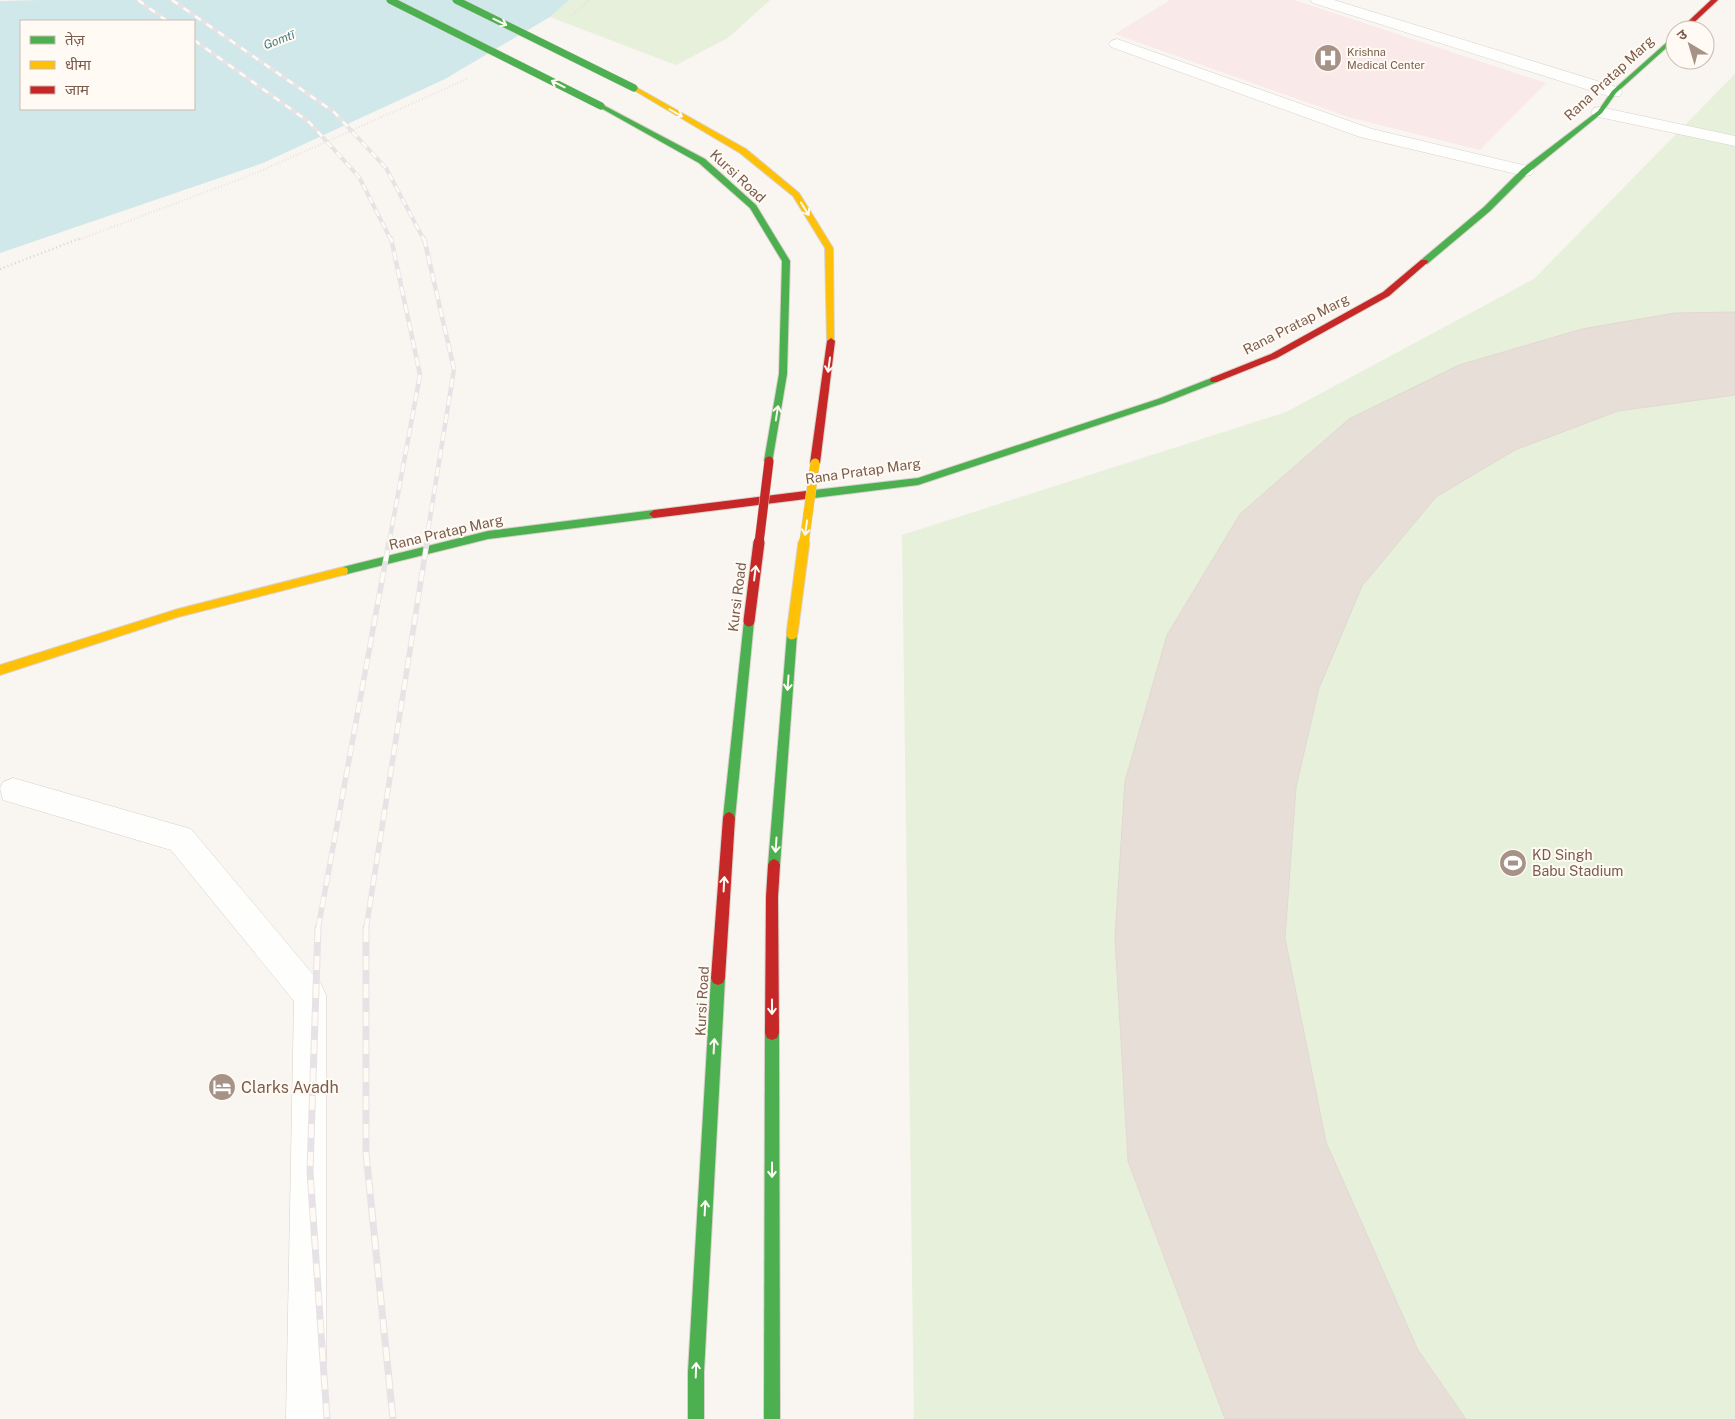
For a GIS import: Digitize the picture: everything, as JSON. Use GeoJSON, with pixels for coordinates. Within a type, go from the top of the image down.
{"type":"FeatureCollection","features":[{"type":"Feature","properties":{"kind":"main road","name":"Kursi Road"},"geometry":{"type":"LineString","coordinates":[[390,0],[601,106],[702,162],[754,207],[786,261],[783,374],[769,461],[749,621],[726,844],[696,1362],[696,1419]]}},
{"type":"Feature","properties":{"kind":"main road","name":"Kursi Road"},"geometry":{"type":"LineString","coordinates":[[456,0],[634,88],[743,151],[796,195],[828,248],[831,349],[792,634],[772,896],[772,1419]]}},
{"type":"Feature","properties":{"kind":"main road"},"geometry":{"type":"LineString","coordinates":[[1693,20],[1715,0]]}},
{"type":"Feature","properties":{"kind":"main road","name":"Rana Pratap Marg"},"geometry":{"type":"LineString","coordinates":[[0,670],[178,613],[488,535],[918,480],[1161,401],[1274,356],[1386,294],[1487,210],[1525,171],[1600,112],[1614,92],[1665,46]]}},
{"type":"Feature","properties":{"kind":"street"},"geometry":{"type":"LineString","coordinates":[[1318,0],[1614,92]]}},
{"type":"Feature","properties":{"kind":"street"},"geometry":{"type":"LineString","coordinates":[[1117,44],[1366,134],[1525,171]]}},
{"type":"Feature","properties":{"kind":"street"},"geometry":{"type":"LineString","coordinates":[[1600,112],[1735,140]]}},
{"type":"Feature","properties":{"kind":"street"},"geometry":{"type":"LineString","coordinates":[[13,791],[180,839],[310,995],[306,1419]]}},
{"type":"Feature","properties":{"kind":"path"},"geometry":{"type":"LineString","coordinates":[[565,20],[590,0]]}},
{"type":"Feature","properties":{"kind":"path"},"geometry":{"type":"LineString","coordinates":[[0,269],[256,173],[469,78]]}},
{"type":"Feature","properties":{"kind":"shaded area","name":"Krishna Medical Center"},"geometry":{"type":"Polygon","coordinates":[[[1170,0],[1294,0],[1546,83],[1480,150],[1348,117],[1115,34],[1170,0]]]}},
{"type":"Feature","properties":{"kind":"green space"},"geometry":{"type":"Polygon","coordinates":[[[569,0],[770,0],[728,38],[676,65],[550,17],[569,0]]]}},
{"type":"Feature","properties":{"kind":"green space"},"geometry":{"type":"Polygon","coordinates":[[[1735,74],[1735,1419],[914,1419],[902,535],[1286,412],[1534,279],[1735,74]]]}},
{"type":"Feature","properties":{"kind":"water","name":"Gomtī"},"geometry":{"type":"Polygon","coordinates":[[[569,0],[550,17],[445,79],[263,163],[0,253],[0,1],[569,0]]]}},
{"type":"Feature","properties":{"kind":"building"},"geometry":{"type":"Polygon","coordinates":[[[1735,312],[1735,395],[1618,411],[1515,450],[1436,497],[1362,586],[1319,688],[1296,787],[1285,938],[1326,1142],[1418,1350],[1466,1419],[1225,1419],[1128,1161],[1115,938],[1125,781],[1167,635],[1240,514],[1349,419],[1459,365],[1582,329],[1675,313],[1735,312]]]}},
{"type":"Feature","properties":{"kind":"railway"},"geometry":{"type":"LineString","coordinates":[[138,0],[166,20]]}},
{"type":"Feature","properties":{"kind":"railway"},"geometry":{"type":"LineString","coordinates":[[172,0],[334,112],[386,168],[424,240]]}},
{"type":"Feature","properties":{"kind":"railway"},"geometry":{"type":"LineString","coordinates":[[195,41],[309,122],[359,177],[391,240]]}},
{"type":"Feature","properties":{"kind":"railway"},"geometry":{"type":"LineString","coordinates":[[389,543],[420,375],[391,238]]}},
{"type":"Feature","properties":{"kind":"railway"},"geometry":{"type":"LineString","coordinates":[[424,238],[454,369],[426,543]]}},
{"type":"Feature","properties":{"kind":"railway"},"geometry":{"type":"LineString","coordinates":[[318,929],[389,542]]}},
{"type":"Feature","properties":{"kind":"railway"},"geometry":{"type":"LineString","coordinates":[[366,929],[427,542]]}},
{"type":"Feature","properties":{"kind":"railway"},"geometry":{"type":"LineString","coordinates":[[318,928],[310,1171],[327,1419]]}},
{"type":"Feature","properties":{"kind":"railway"},"geometry":{"type":"LineString","coordinates":[[366,929],[366,1153],[393,1419]]}},
{"type":"Feature","properties":{"kind":"traffic: fast"},"geometry":{"type":"LineString","coordinates":[[390,0],[601,106]]}},
{"type":"Feature","properties":{"kind":"traffic: fast"},"geometry":{"type":"LineString","coordinates":[[456,0],[634,88]]}},
{"type":"Feature","properties":{"kind":"traffic: fast"},"geometry":{"type":"LineString","coordinates":[[1424,262],[1487,209],[1525,171],[1600,112],[1614,92],[1665,46]]}},
{"type":"Feature","properties":{"kind":"traffic: fast"},"geometry":{"type":"LineString","coordinates":[[601,106],[702,161],[753,207],[786,261],[783,374],[769,461]]}},
{"type":"Feature","properties":{"kind":"traffic: fast"},"geometry":{"type":"LineString","coordinates":[[806,495],[918,481],[1161,401],[1214,380]]}},
{"type":"Feature","properties":{"kind":"traffic: fast"},"geometry":{"type":"LineString","coordinates":[[343,571],[488,535],[654,514]]}},
{"type":"Feature","properties":{"kind":"traffic: fast"},"geometry":{"type":"LineString","coordinates":[[729,818],[749,621]]}},
{"type":"Feature","properties":{"kind":"traffic: fast"},"geometry":{"type":"LineString","coordinates":[[774,865],[792,634]]}},
{"type":"Feature","properties":{"kind":"traffic: fast"},"geometry":{"type":"LineString","coordinates":[[696,1419],[696,1372],[718,978]]}},
{"type":"Feature","properties":{"kind":"traffic: fast"},"geometry":{"type":"LineString","coordinates":[[772,1033],[772,1419]]}},
{"type":"Feature","properties":{"kind":"traffic: slow"},"geometry":{"type":"LineString","coordinates":[[634,88],[743,151],[796,195],[829,248],[831,341]]}},
{"type":"Feature","properties":{"kind":"traffic: slow"},"geometry":{"type":"LineString","coordinates":[[792,634],[815,463]]}},
{"type":"Feature","properties":{"kind":"traffic: slow"},"geometry":{"type":"LineString","coordinates":[[0,670],[178,613],[343,571]]}},
{"type":"Feature","properties":{"kind":"traffic: jam"},"geometry":{"type":"LineString","coordinates":[[1693,20],[1715,0]]}},
{"type":"Feature","properties":{"kind":"traffic: jam"},"geometry":{"type":"LineString","coordinates":[[1214,380],[1274,356],[1386,294],[1424,262]]}},
{"type":"Feature","properties":{"kind":"traffic: jam"},"geometry":{"type":"LineString","coordinates":[[815,463],[831,341]]}},
{"type":"Feature","properties":{"kind":"traffic: jam"},"geometry":{"type":"LineString","coordinates":[[749,621],[769,461]]}},
{"type":"Feature","properties":{"kind":"traffic: jam"},"geometry":{"type":"LineString","coordinates":[[654,514],[806,495]]}},
{"type":"Feature","properties":{"kind":"traffic: jam"},"geometry":{"type":"LineString","coordinates":[[718,978],[729,818]]}},
{"type":"Feature","properties":{"kind":"traffic: jam"},"geometry":{"type":"LineString","coordinates":[[772,1033],[772,897],[774,865]]}},
{"type":"Feature","properties":{"kind":"place","name":"Krishna Medical Center"},"geometry":{"type":"Point","coordinates":[1328,58]}},
{"type":"Feature","properties":{"kind":"place","name":"KD Singh Babu Stadium"},"geometry":{"type":"Point","coordinates":[1513,863]}},
{"type":"Feature","properties":{"kind":"place","name":"Clarks Avadh"},"geometry":{"type":"Point","coordinates":[222,1087]}}]}
